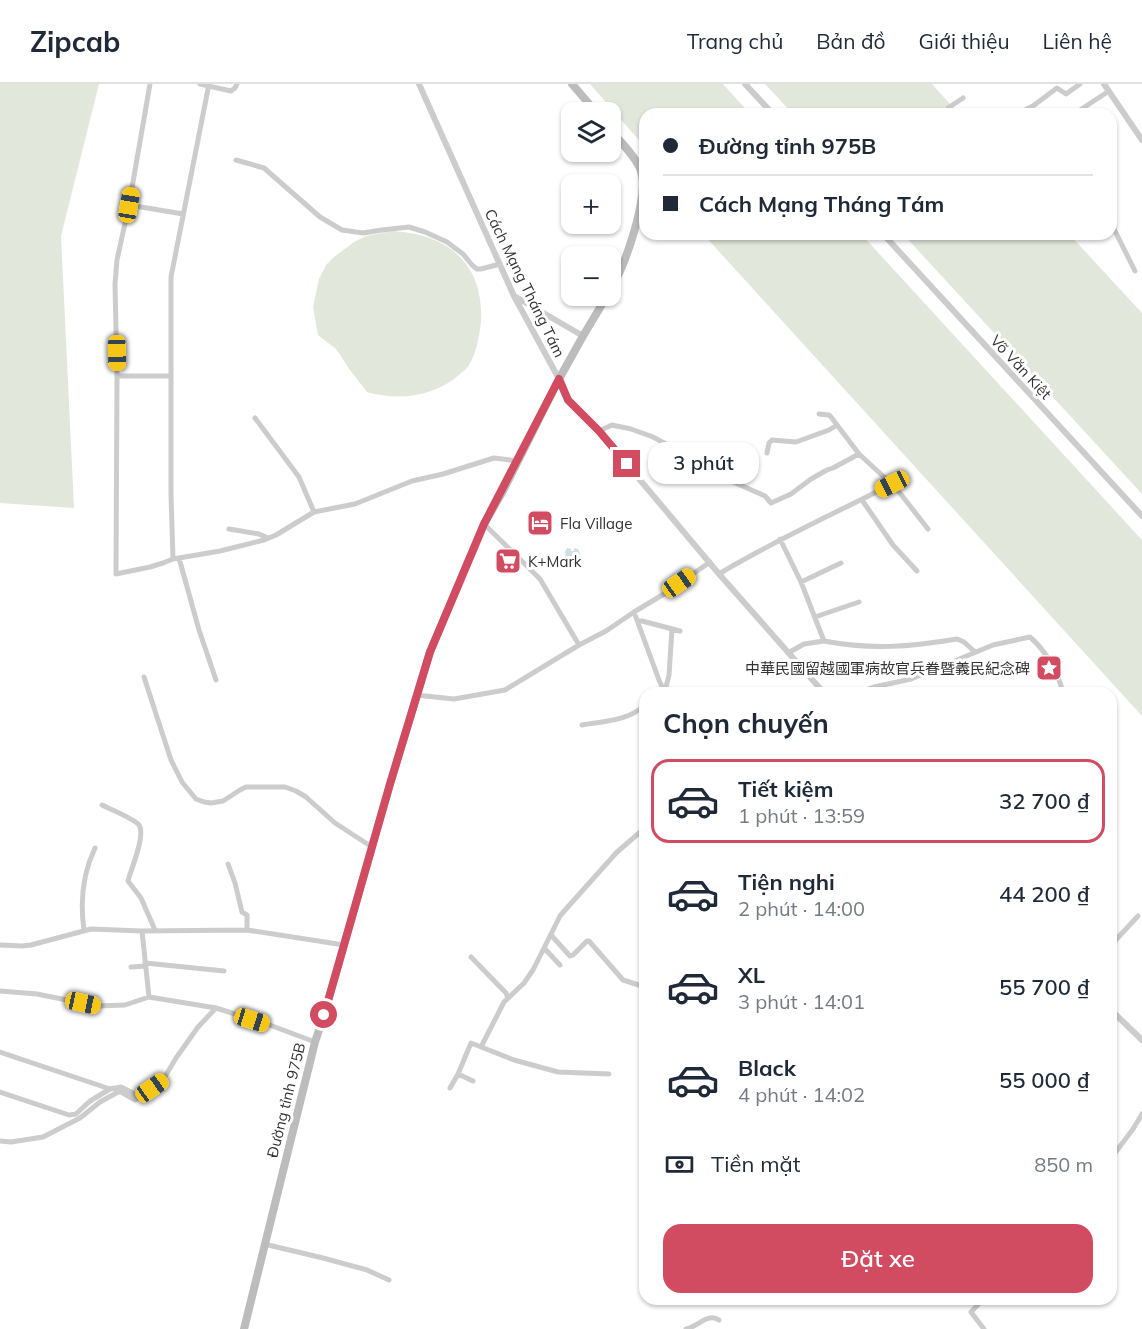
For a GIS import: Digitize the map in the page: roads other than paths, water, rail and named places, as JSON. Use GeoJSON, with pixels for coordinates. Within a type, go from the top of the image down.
{"type":"FeatureCollection","features":[{"type":"Feature","properties":{"kind":"main road"},"geometry":{"type":"LineString","coordinates":[[572,84],[587,102]]}},
{"type":"Feature","properties":{"kind":"main road"},"geometry":{"type":"LineString","coordinates":[[621,144],[639,167]]}},
{"type":"Feature","properties":{"kind":"main road"},"geometry":{"type":"LineString","coordinates":[[621,269],[639,210]]}},
{"type":"Feature","properties":{"kind":"main road","name":"Đường tỉnh 975B"},"geometry":{"type":"LineString","coordinates":[[244,1329],[315,1041],[430,652],[484,524],[582,336],[601,306]]}},
{"type":"Feature","properties":{"kind":"street"},"geometry":{"type":"LineString","coordinates":[[150,84],[117,260],[115,284],[116,574],[268,538],[314,512],[355,504],[412,481],[494,458],[517,462]]}},
{"type":"Feature","properties":{"kind":"street"},"geometry":{"type":"LineString","coordinates":[[200,84],[231,91],[237,84]]}},
{"type":"Feature","properties":{"kind":"street","name":"Cách Mạng Tháng Tám"},"geometry":{"type":"LineString","coordinates":[[419,84],[514,296],[568,400],[599,431],[719,574],[819,687]]}},
{"type":"Feature","properties":{"kind":"street"},"geometry":{"type":"LineString","coordinates":[[745,84],[767,108]]}},
{"type":"Feature","properties":{"kind":"street"},"geometry":{"type":"LineString","coordinates":[[1029,108],[1057,88],[1066,94],[1080,84]]}},
{"type":"Feature","properties":{"kind":"street"},"geometry":{"type":"LineString","coordinates":[[1104,84],[1142,140]]}},
{"type":"Feature","properties":{"kind":"street"},"geometry":{"type":"LineString","coordinates":[[209,85],[171,277],[171,376],[176,559],[216,680]]}},
{"type":"Feature","properties":{"kind":"street"},"geometry":{"type":"LineString","coordinates":[[1083,108],[1109,91]]}},
{"type":"Feature","properties":{"kind":"street"},"geometry":{"type":"LineString","coordinates":[[948,108],[963,98]]}},
{"type":"Feature","properties":{"kind":"street"},"geometry":{"type":"LineString","coordinates":[[236,160],[264,168],[320,217],[342,230],[363,233],[409,227],[447,242],[463,254],[472,266],[481,269],[500,264]]}},
{"type":"Feature","properties":{"kind":"street"},"geometry":{"type":"LineString","coordinates":[[129,205],[183,214]]}},
{"type":"Feature","properties":{"kind":"street"},"geometry":{"type":"LineString","coordinates":[[1117,235],[1135,271]]}},
{"type":"Feature","properties":{"kind":"street","name":"Võ Văn Kiệt"},"geometry":{"type":"LineString","coordinates":[[889,240],[1142,516]]}},
{"type":"Feature","properties":{"kind":"street"},"geometry":{"type":"LineString","coordinates":[[514,296],[582,336]]}},
{"type":"Feature","properties":{"kind":"street"},"geometry":{"type":"LineString","coordinates":[[117,376],[171,376]]}},
{"type":"Feature","properties":{"kind":"street"},"geometry":{"type":"LineString","coordinates":[[819,414],[829,415],[859,454],[892,484],[928,529]]}},
{"type":"Feature","properties":{"kind":"street"},"geometry":{"type":"LineString","coordinates":[[255,418],[299,477],[314,512]]}},
{"type":"Feature","properties":{"kind":"street"},"geometry":{"type":"LineString","coordinates":[[599,431],[612,425],[653,437],[713,473],[765,496],[771,503],[791,494],[810,479],[859,454]]}},
{"type":"Feature","properties":{"kind":"street"},"geometry":{"type":"LineString","coordinates":[[767,453],[772,440],[796,442],[837,425]]}},
{"type":"Feature","properties":{"kind":"street"},"geometry":{"type":"LineString","coordinates":[[719,574],[780,539],[892,484]]}},
{"type":"Feature","properties":{"kind":"street"},"geometry":{"type":"LineString","coordinates":[[862,500],[893,545],[917,571]]}},
{"type":"Feature","properties":{"kind":"street"},"geometry":{"type":"LineString","coordinates":[[484,524],[540,579],[579,645]]}},
{"type":"Feature","properties":{"kind":"street"},"geometry":{"type":"LineString","coordinates":[[229,529],[259,534],[268,538]]}},
{"type":"Feature","properties":{"kind":"street"},"geometry":{"type":"LineString","coordinates":[[780,539],[801,582],[824,641]]}},
{"type":"Feature","properties":{"kind":"street"},"geometry":{"type":"LineString","coordinates":[[417,695],[454,699],[505,690],[606,631],[710,562]]}},
{"type":"Feature","properties":{"kind":"street"},"geometry":{"type":"LineString","coordinates":[[801,582],[841,563]]}},
{"type":"Feature","properties":{"kind":"street"},"geometry":{"type":"LineString","coordinates":[[815,617],[859,602]]}},
{"type":"Feature","properties":{"kind":"street"},"geometry":{"type":"LineString","coordinates":[[634,612],[662,687]]}},
{"type":"Feature","properties":{"kind":"street"},"geometry":{"type":"LineString","coordinates":[[638,621],[680,631]]}},
{"type":"Feature","properties":{"kind":"street"},"geometry":{"type":"LineString","coordinates":[[666,687],[672,629]]}},
{"type":"Feature","properties":{"kind":"street"},"geometry":{"type":"LineString","coordinates":[[873,687],[911,679],[993,645],[1030,637],[1051,664],[1062,687]]}},
{"type":"Feature","properties":{"kind":"street"},"geometry":{"type":"LineString","coordinates":[[789,653],[804,644],[824,641],[851,646],[899,647],[957,639],[975,652]]}},
{"type":"Feature","properties":{"kind":"street"},"geometry":{"type":"LineString","coordinates":[[144,677],[171,760],[182,782],[196,799],[211,803],[223,801],[246,787],[285,787],[296,790],[335,823],[372,847]]}},
{"type":"Feature","properties":{"kind":"street"},"geometry":{"type":"LineString","coordinates":[[582,725],[627,717],[639,710]]}},
{"type":"Feature","properties":{"kind":"street"},"geometry":{"type":"LineString","coordinates":[[102,804],[135,822],[142,830],[128,881],[141,898],[155,930]]}},
{"type":"Feature","properties":{"kind":"street"},"geometry":{"type":"LineString","coordinates":[[481,1047],[508,998],[528,978],[566,909],[617,852],[639,833]]}},
{"type":"Feature","properties":{"kind":"street"},"geometry":{"type":"LineString","coordinates":[[84,930],[82,910],[85,879],[88,863],[95,848]]}},
{"type":"Feature","properties":{"kind":"street"},"geometry":{"type":"LineString","coordinates":[[228,864],[242,912],[247,915],[247,930]]}},
{"type":"Feature","properties":{"kind":"street"},"geometry":{"type":"LineString","coordinates":[[1117,939],[1138,916]]}},
{"type":"Feature","properties":{"kind":"street"},"geometry":{"type":"LineString","coordinates":[[0,945],[31,945],[84,930],[247,930],[344,945]]}},
{"type":"Feature","properties":{"kind":"street"},"geometry":{"type":"LineString","coordinates":[[142,931],[149,997]]}},
{"type":"Feature","properties":{"kind":"street"},"geometry":{"type":"LineString","coordinates":[[551,935],[570,956],[590,941],[623,980],[639,985]]}},
{"type":"Feature","properties":{"kind":"street"},"geometry":{"type":"LineString","coordinates":[[544,948],[560,965]]}},
{"type":"Feature","properties":{"kind":"street"},"geometry":{"type":"LineString","coordinates":[[471,957],[506,993],[508,998]]}},
{"type":"Feature","properties":{"kind":"street"},"geometry":{"type":"LineString","coordinates":[[131,967],[146,964],[224,971]]}},
{"type":"Feature","properties":{"kind":"street"},"geometry":{"type":"LineString","coordinates":[[0,992],[38,994],[97,1006],[125,1005],[149,997],[216,1008],[315,1041]]}},
{"type":"Feature","properties":{"kind":"street"},"geometry":{"type":"LineString","coordinates":[[0,1141],[11,1142],[43,1137],[80,1118],[100,1102],[118,1092],[135,1100],[163,1080],[198,1027],[216,1008]]}},
{"type":"Feature","properties":{"kind":"street"},"geometry":{"type":"LineString","coordinates":[[1117,1016],[1142,1040]]}},
{"type":"Feature","properties":{"kind":"street"},"geometry":{"type":"LineString","coordinates":[[450,1088],[471,1043],[514,1060],[558,1071],[609,1074]]}},
{"type":"Feature","properties":{"kind":"street"},"geometry":{"type":"LineString","coordinates":[[0,1052],[110,1089]]}},
{"type":"Feature","properties":{"kind":"street"},"geometry":{"type":"LineString","coordinates":[[458,1074],[473,1081]]}},
{"type":"Feature","properties":{"kind":"street"},"geometry":{"type":"LineString","coordinates":[[0,1092],[69,1115],[76,1114],[90,1101],[110,1089],[121,1087],[139,1096]]}},
{"type":"Feature","properties":{"kind":"street"},"geometry":{"type":"LineString","coordinates":[[1117,1151],[1142,1114]]}},
{"type":"Feature","properties":{"kind":"street"},"geometry":{"type":"LineString","coordinates":[[264,1244],[367,1270],[389,1280]]}},
{"type":"Feature","properties":{"kind":"street"},"geometry":{"type":"LineString","coordinates":[[977,1305],[971,1312],[984,1329]]}},
{"type":"Feature","properties":{"kind":"street"},"geometry":{"type":"LineString","coordinates":[[686,1329],[713,1317],[720,1320]]}},
{"type":"Feature","properties":{"kind":"place","name":"Fla Village"},"geometry":{"type":"Point","coordinates":[540,523]}},
{"type":"Feature","properties":{"kind":"place","name":"K+Mark"},"geometry":{"type":"Point","coordinates":[508,561]}},
{"type":"Feature","properties":{"kind":"place","name":"中華民國留越國軍病故官兵眷暨義民紀念碑"},"geometry":{"type":"Point","coordinates":[1049,668]}}]}
